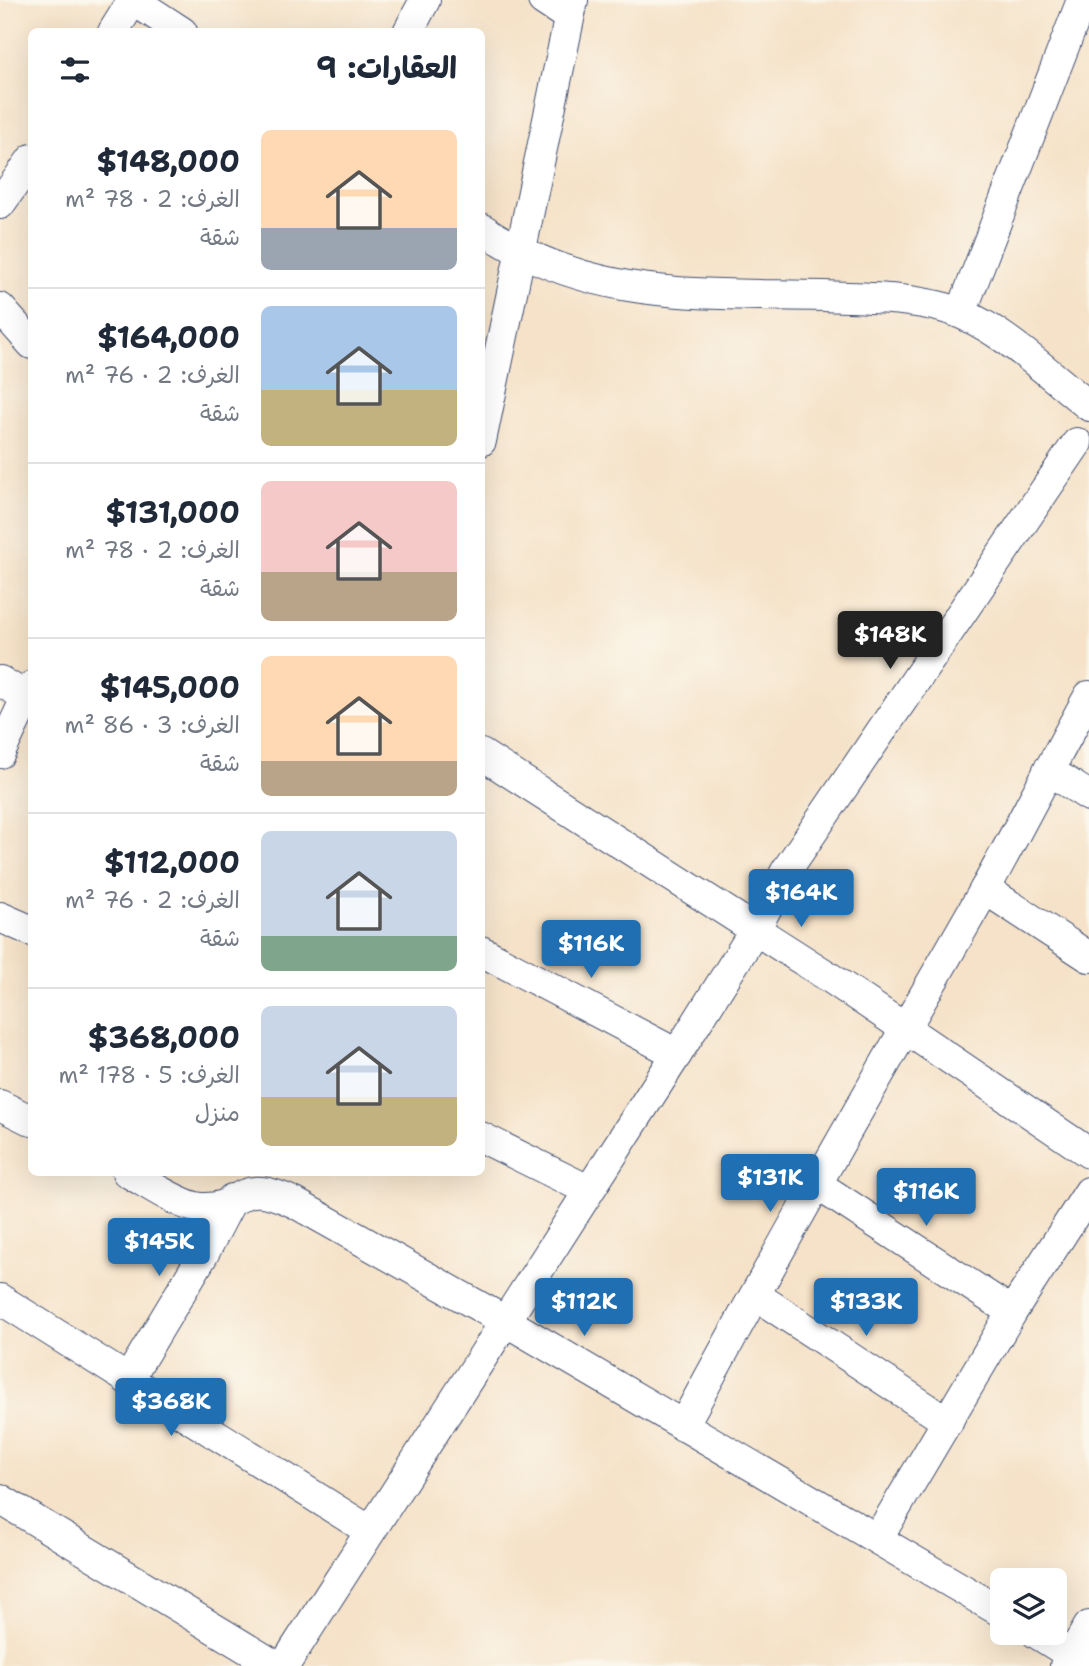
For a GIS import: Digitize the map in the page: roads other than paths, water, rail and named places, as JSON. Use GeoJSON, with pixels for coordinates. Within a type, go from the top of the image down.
{"type":"FeatureCollection","features":[{"type":"Feature","properties":{"kind":"street"},"geometry":{"type":"LineString","coordinates":[[116,28],[133,0],[176,28]]}},
{"type":"Feature","properties":{"kind":"street"},"geometry":{"type":"LineString","coordinates":[[410,28],[425,0]]}},
{"type":"Feature","properties":{"kind":"street"},"geometry":{"type":"LineString","coordinates":[[485,420],[571,9],[543,0]]}},
{"type":"Feature","properties":{"kind":"street"},"geometry":{"type":"LineString","coordinates":[[961,313],[1084,8]]}},
{"type":"Feature","properties":{"kind":"street"},"geometry":{"type":"LineString","coordinates":[[0,204],[28,165]]}},
{"type":"Feature","properties":{"kind":"street"},"geometry":{"type":"LineString","coordinates":[[485,231],[518,253],[587,279],[622,287],[710,294],[872,298],[919,302],[961,313],[1007,341],[1089,406]]}},
{"type":"Feature","properties":{"kind":"street"},"geometry":{"type":"LineString","coordinates":[[0,308],[28,340]]}},
{"type":"Feature","properties":{"kind":"street"},"geometry":{"type":"LineString","coordinates":[[284,1666],[677,1054],[755,930],[786,871],[1085,441]]}},
{"type":"Feature","properties":{"kind":"street"},"geometry":{"type":"LineString","coordinates":[[0,681],[28,693]]}},
{"type":"Feature","properties":{"kind":"street"},"geometry":{"type":"LineString","coordinates":[[683,1426],[815,1182],[985,889],[1089,696]]}},
{"type":"Feature","properties":{"kind":"street"},"geometry":{"type":"LineString","coordinates":[[0,753],[28,698]]}},
{"type":"Feature","properties":{"kind":"street"},"geometry":{"type":"LineString","coordinates":[[485,757],[906,1028],[1089,1153]]}},
{"type":"Feature","properties":{"kind":"street"},"geometry":{"type":"LineString","coordinates":[[1048,770],[1089,796]]}},
{"type":"Feature","properties":{"kind":"street"},"geometry":{"type":"LineString","coordinates":[[985,889],[1089,957]]}},
{"type":"Feature","properties":{"kind":"street"},"geometry":{"type":"LineString","coordinates":[[0,917],[28,929]]}},
{"type":"Feature","properties":{"kind":"street"},"geometry":{"type":"LineString","coordinates":[[485,953],[677,1054]]}},
{"type":"Feature","properties":{"kind":"street"},"geometry":{"type":"LineString","coordinates":[[0,1105],[28,1119]]}},
{"type":"Feature","properties":{"kind":"street"},"geometry":{"type":"LineString","coordinates":[[485,1139],[588,1190]]}},
{"type":"Feature","properties":{"kind":"street"},"geometry":{"type":"LineString","coordinates":[[135,1176],[195,1207],[211,1208],[255,1190],[275,1193],[507,1322],[990,1605]]}},
{"type":"Feature","properties":{"kind":"street"},"geometry":{"type":"LineString","coordinates":[[815,1182],[1012,1312]]}},
{"type":"Feature","properties":{"kind":"street"},"geometry":{"type":"LineString","coordinates":[[878,1538],[1012,1312],[1089,1192]]}},
{"type":"Feature","properties":{"kind":"street"},"geometry":{"type":"LineString","coordinates":[[128,1380],[203,1255],[232,1199]]}},
{"type":"Feature","properties":{"kind":"street"},"geometry":{"type":"LineString","coordinates":[[755,1295],[948,1422]]}},
{"type":"Feature","properties":{"kind":"street"},"geometry":{"type":"LineString","coordinates":[[0,1299],[370,1531]]}},
{"type":"Feature","properties":{"kind":"street"},"geometry":{"type":"LineString","coordinates":[[0,1499],[276,1666]]}},
{"type":"Feature","properties":{"kind":"street"},"geometry":{"type":"LineString","coordinates":[[1052,1645],[1075,1662],[1089,1626]]}}]}
